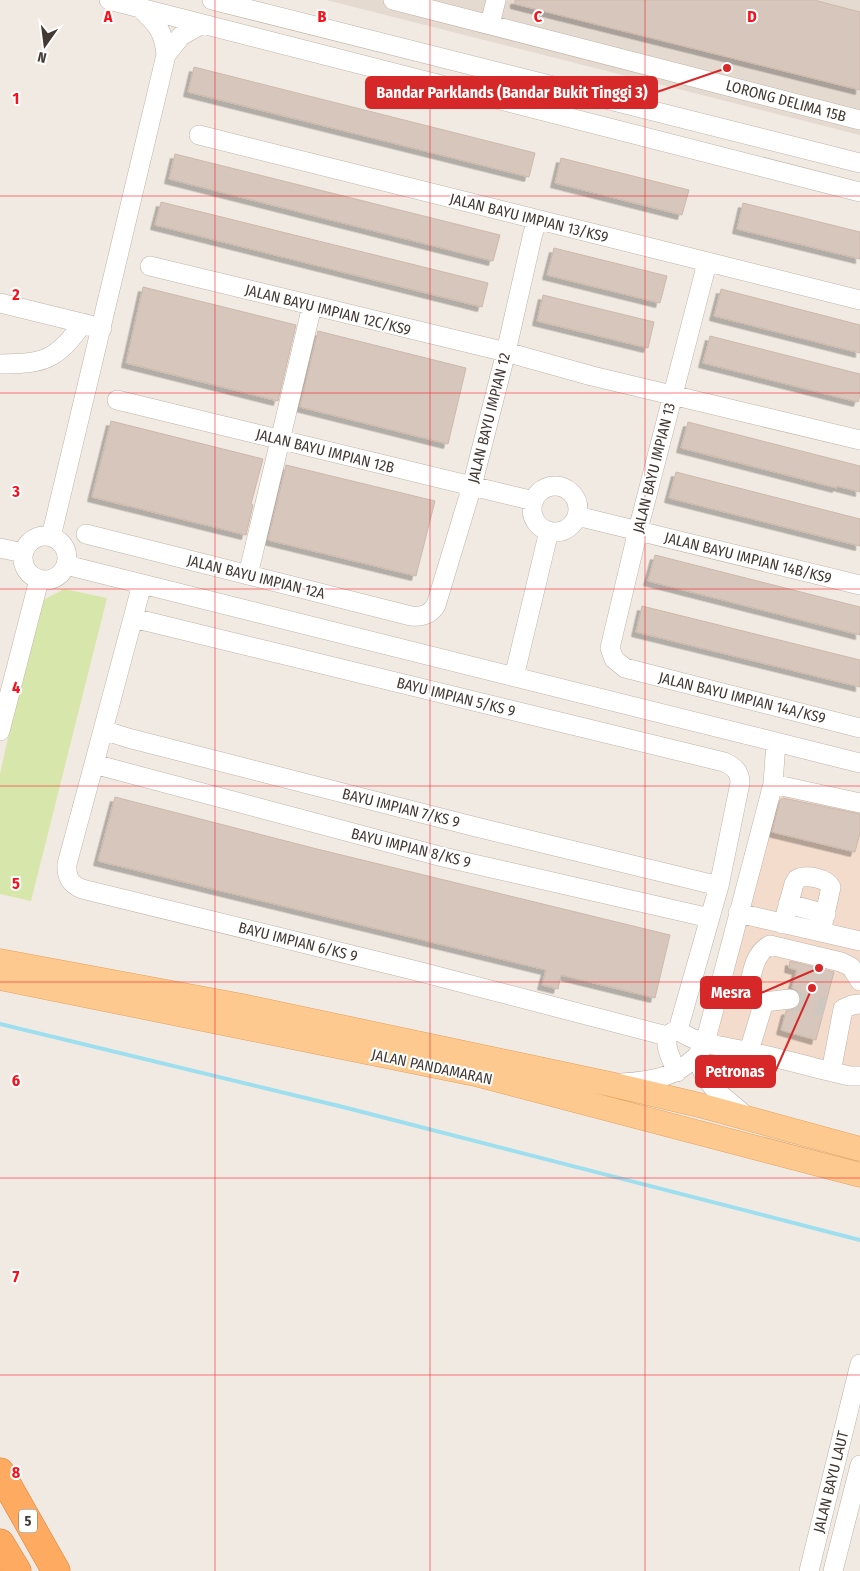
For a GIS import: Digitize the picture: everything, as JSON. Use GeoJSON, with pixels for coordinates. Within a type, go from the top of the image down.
{"type":"FeatureCollection","features":[{"type":"Feature","properties":{"kind":"highway","name":"5"},"geometry":{"type":"LineString","coordinates":[[0,1472],[56,1571]]}},
{"type":"Feature","properties":{"kind":"highway","name":"5"},"geometry":{"type":"LineString","coordinates":[[0,1543],[17,1571]]}},
{"type":"Feature","properties":{"kind":"main road","name":"JALAN PANDAMARAN"},"geometry":{"type":"LineString","coordinates":[[0,961],[242,1006],[610,1084],[854,1145]]}},
{"type":"Feature","properties":{"kind":"main road","name":"JALAN PANDAMARAN"},"geometry":{"type":"LineString","coordinates":[[0,978],[475,1074],[860,1175]]}},
{"type":"Feature","properties":{"kind":"main road"},"geometry":{"type":"LineString","coordinates":[[822,1165],[860,1190]]}},
{"type":"Feature","properties":{"kind":"street"},"geometry":{"type":"LineString","coordinates":[[109,0],[860,192]]}},
{"type":"Feature","properties":{"kind":"street"},"geometry":{"type":"LineString","coordinates":[[212,0],[860,163]]}},
{"type":"Feature","properties":{"kind":"street","name":"LORONG DELIMA 15B"},"geometry":{"type":"LineString","coordinates":[[393,0],[860,120]]}},
{"type":"Feature","properties":{"kind":"street"},"geometry":{"type":"LineString","coordinates":[[482,0],[484,22]]}},
{"type":"Feature","properties":{"kind":"street"},"geometry":{"type":"LineString","coordinates":[[484,22],[496,0]]}},
{"type":"Feature","properties":{"kind":"street"},"geometry":{"type":"LineString","coordinates":[[51,537],[166,55],[165,40],[160,29],[140,8]]}},
{"type":"Feature","properties":{"kind":"street"},"geometry":{"type":"LineString","coordinates":[[166,55],[181,36],[202,24]]}},
{"type":"Feature","properties":{"kind":"street","name":"JALAN BAYU IMPIAN 13/KS9"},"geometry":{"type":"LineString","coordinates":[[199,135],[860,300]]}},
{"type":"Feature","properties":{"kind":"street","name":"JALAN BAYU IMPIAN 12"},"geometry":{"type":"LineString","coordinates":[[427,614],[436,605],[472,486],[506,352],[533,233],[537,224],[544,222]]}},
{"type":"Feature","properties":{"kind":"street","name":"JALAN BAYU IMPIAN 13"},"geometry":{"type":"LineString","coordinates":[[625,668],[614,659],[610,648],[672,395],[707,263]]}},
{"type":"Feature","properties":{"kind":"street","name":"JALAN BAYU IMPIAN 12C/KS9"},"geometry":{"type":"LineString","coordinates":[[150,266],[506,352],[592,376],[860,440]]}},
{"type":"Feature","properties":{"kind":"street"},"geometry":{"type":"LineString","coordinates":[[0,303],[102,328]]}},
{"type":"Feature","properties":{"kind":"street"},"geometry":{"type":"LineString","coordinates":[[248,575],[312,306]]}},
{"type":"Feature","properties":{"kind":"street"},"geometry":{"type":"LineString","coordinates":[[0,364],[22,364],[47,358],[70,342],[83,323]]}},
{"type":"Feature","properties":{"kind":"street","name":"JALAN BAYU IMPIAN 12B"},"geometry":{"type":"LineString","coordinates":[[117,400],[534,501]]}},
{"type":"Feature","properties":{"kind":"street"},"geometry":{"type":"LineString","coordinates":[[562,488],[570,492],[576,499],[578,507],[577,516],[568,528],[559,532],[549,531],[540,526],[535,520],[533,512],[534,501],[538,494],[545,489],[562,488]]}},
{"type":"Feature","properties":{"kind":"street","name":"JALAN BAYU IMPIAN 14B/KS9"},"geometry":{"type":"LineString","coordinates":[[577,516],[860,586]]}},
{"type":"Feature","properties":{"kind":"street"},"geometry":{"type":"LineString","coordinates":[[514,677],[549,531]]}},
{"type":"Feature","properties":{"kind":"street","name":"JALAN BAYU IMPIAN 12A"},"geometry":{"type":"LineString","coordinates":[[86,534],[410,616],[421,617],[427,614]]}},
{"type":"Feature","properties":{"kind":"street"},"geometry":{"type":"LineString","coordinates":[[37,537],[51,537],[58,540],[66,551],[66,565],[59,576],[53,579],[39,580],[33,577],[24,567],[23,553],[30,541],[37,537]]}},
{"type":"Feature","properties":{"kind":"street"},"geometry":{"type":"LineString","coordinates":[[0,548],[23,553]]}},
{"type":"Feature","properties":{"kind":"street"},"geometry":{"type":"LineString","coordinates":[[66,565],[860,763]]}},
{"type":"Feature","properties":{"kind":"street"},"geometry":{"type":"LineString","coordinates":[[0,732],[39,580]]}},
{"type":"Feature","properties":{"kind":"street"},"geometry":{"type":"LineString","coordinates":[[103,730],[142,584]]}},
{"type":"Feature","properties":{"kind":"street","name":"BAYU IMPIAN 5/KS 9"},"geometry":{"type":"LineString","coordinates":[[133,618],[724,762],[739,772],[740,784],[719,886]]}},
{"type":"Feature","properties":{"kind":"street","name":"JALAN BAYU IMPIAN 14A/KS9"},"geometry":{"type":"LineString","coordinates":[[625,668],[860,728]]}},
{"type":"Feature","properties":{"kind":"street","name":"BAYU IMPIAN 6/KS 9"},"geometry":{"type":"LineString","coordinates":[[103,730],[67,864],[68,879],[74,886],[82,890],[673,1033],[693,1040],[701,1049],[749,1051],[830,1072],[860,1076]]}},
{"type":"Feature","properties":{"kind":"street","name":"BAYU IMPIAN 7/KS 9"},"geometry":{"type":"LineString","coordinates":[[103,730],[157,746],[456,822],[719,886]]}},
{"type":"Feature","properties":{"kind":"street"},"geometry":{"type":"LineString","coordinates":[[751,1120],[715,1090],[704,1075],[701,1049],[773,784],[776,742]]}},
{"type":"Feature","properties":{"kind":"street","name":"BAYU IMPIAN 8/KS 9"},"geometry":{"type":"LineString","coordinates":[[94,764],[443,857],[710,918]]}},
{"type":"Feature","properties":{"kind":"street"},"geometry":{"type":"LineString","coordinates":[[773,784],[860,803]]}},
{"type":"Feature","properties":{"kind":"street"},"geometry":{"type":"LineString","coordinates":[[783,924],[794,884],[797,879],[806,876],[825,881],[829,884],[831,891],[821,932]]}},
{"type":"Feature","properties":{"kind":"street"},"geometry":{"type":"LineString","coordinates":[[677,1072],[668,1050],[719,886]]}},
{"type":"Feature","properties":{"kind":"street"},"geometry":{"type":"LineString","coordinates":[[788,904],[826,914]]}},
{"type":"Feature","properties":{"kind":"street"},"geometry":{"type":"LineString","coordinates":[[738,913],[860,941]]}},
{"type":"Feature","properties":{"kind":"street"},"geometry":{"type":"LineString","coordinates":[[749,1051],[758,955],[762,948],[770,945],[841,962],[850,967],[860,981]]}},
{"type":"Feature","properties":{"kind":"street"},"geometry":{"type":"LineString","coordinates":[[718,991],[755,1000],[790,999]]}},
{"type":"Feature","properties":{"kind":"street"},"geometry":{"type":"LineString","coordinates":[[830,1072],[843,1007]]}},
{"type":"Feature","properties":{"kind":"street"},"geometry":{"type":"LineString","coordinates":[[610,1084],[652,1080],[677,1072],[701,1049]]}},
{"type":"Feature","properties":{"kind":"street","name":"JALAN BAYU LAUT"},"geometry":{"type":"LineString","coordinates":[[809,1571],[860,1364]]}},
{"type":"Feature","properties":{"kind":"street","name":"JALAN BAYU LAUT"},"geometry":{"type":"LineString","coordinates":[[833,1571],[860,1465]]}},
{"type":"Feature","properties":{"kind":"shaded area"},"geometry":{"type":"Polygon","coordinates":[[[326,0],[860,0],[860,135],[326,0]]]}},
{"type":"Feature","properties":{"kind":"shaded area"},"geometry":{"type":"Polygon","coordinates":[[[781,776],[860,795],[860,1073],[716,1038],[781,776]]]}},
{"type":"Feature","properties":{"kind":"green space"},"geometry":{"type":"Polygon","coordinates":[[[64,589],[107,598],[31,901],[0,894],[0,774],[38,603],[64,589]]]}},
{"type":"Feature","properties":{"kind":"building"},"geometry":{"type":"Polygon","coordinates":[[[515,0],[814,0],[860,12],[860,90],[515,4],[515,0]]]}},
{"type":"Feature","properties":{"kind":"building"},"geometry":{"type":"Polygon","coordinates":[[[194,67],[535,153],[529,177],[188,92],[194,67]]]}},
{"type":"Feature","properties":{"kind":"building"},"geometry":{"type":"Polygon","coordinates":[[[175,154],[500,235],[493,261],[169,179],[175,154]]]}},
{"type":"Feature","properties":{"kind":"building"},"geometry":{"type":"Polygon","coordinates":[[[561,158],[689,190],[682,215],[555,183],[561,158]]]}},
{"type":"Feature","properties":{"kind":"building"},"geometry":{"type":"Polygon","coordinates":[[[161,202],[488,283],[482,307],[155,225],[161,202]]]}},
{"type":"Feature","properties":{"kind":"building"},"geometry":{"type":"Polygon","coordinates":[[[743,203],[860,232],[860,259],[737,229],[743,203]]]}},
{"type":"Feature","properties":{"kind":"building"},"geometry":{"type":"Polygon","coordinates":[[[554,248],[667,276],[660,303],[547,275],[554,248]]]}},
{"type":"Feature","properties":{"kind":"building"},"geometry":{"type":"Polygon","coordinates":[[[143,287],[296,325],[278,401],[126,363],[143,287]]]}},
{"type":"Feature","properties":{"kind":"building"},"geometry":{"type":"Polygon","coordinates":[[[721,289],[860,325],[860,353],[714,316],[721,289]]]}},
{"type":"Feature","properties":{"kind":"building"},"geometry":{"type":"Polygon","coordinates":[[[543,295],[654,322],[648,348],[537,321],[543,295]]]}},
{"type":"Feature","properties":{"kind":"building"},"geometry":{"type":"Polygon","coordinates":[[[318,331],[466,368],[448,444],[300,407],[318,331]]]}},
{"type":"Feature","properties":{"kind":"building"},"geometry":{"type":"Polygon","coordinates":[[[710,336],[860,374],[858,402],[703,363],[710,336]]]}},
{"type":"Feature","properties":{"kind":"building"},"geometry":{"type":"Polygon","coordinates":[[[111,421],[263,459],[251,504],[253,505],[246,535],[92,497],[111,421]]]}},
{"type":"Feature","properties":{"kind":"building"},"geometry":{"type":"Polygon","coordinates":[[[688,422],[860,466],[860,492],[837,486],[837,488],[681,448],[688,422]]]}},
{"type":"Feature","properties":{"kind":"building"},"geometry":{"type":"Polygon","coordinates":[[[286,465],[435,501],[416,576],[268,540],[286,465]]]}},
{"type":"Feature","properties":{"kind":"building"},"geometry":{"type":"Polygon","coordinates":[[[676,472],[860,519],[860,546],[669,498],[676,472]]]}},
{"type":"Feature","properties":{"kind":"building"},"geometry":{"type":"Polygon","coordinates":[[[655,555],[860,607],[860,635],[648,581],[655,555]]]}},
{"type":"Feature","properties":{"kind":"building"},"geometry":{"type":"Polygon","coordinates":[[[642,606],[860,660],[860,687],[636,632],[642,606]]]}},
{"type":"Feature","properties":{"kind":"building"},"geometry":{"type":"Polygon","coordinates":[[[115,797],[313,848],[670,935],[655,998],[561,975],[558,989],[542,985],[546,970],[98,861],[115,797]]]}},
{"type":"Feature","properties":{"kind":"building"},"geometry":{"type":"Polygon","coordinates":[[[783,798],[860,814],[860,833],[855,852],[772,832],[780,800],[783,798]]]}},
{"type":"Feature","properties":{"kind":"building"},"geometry":{"type":"Polygon","coordinates":[[[790,961],[834,972],[816,1040],[781,1030],[786,1011],[797,1008],[801,998],[799,992],[792,988],[797,970],[789,968],[790,961]]]}},
{"type":"Feature","properties":{"kind":"waterway"},"geometry":{"type":"LineString","coordinates":[[0,1024],[343,1107],[860,1240]]}},
{"type":"Feature","properties":{"kind":"tunnel"},"geometry":{"type":"LineString","coordinates":[[790,999],[825,1008]]}},
{"type":"Feature","properties":{"kind":"place","name":"Bandar Parklands (Bandar Bukit Tinggi 3)"},"geometry":{"type":"Point","coordinates":[727,68]}},
{"type":"Feature","properties":{"kind":"place","name":"Mesra"},"geometry":{"type":"Point","coordinates":[819,968]}},
{"type":"Feature","properties":{"kind":"place","name":"Petronas"},"geometry":{"type":"Point","coordinates":[812,988]}}]}
